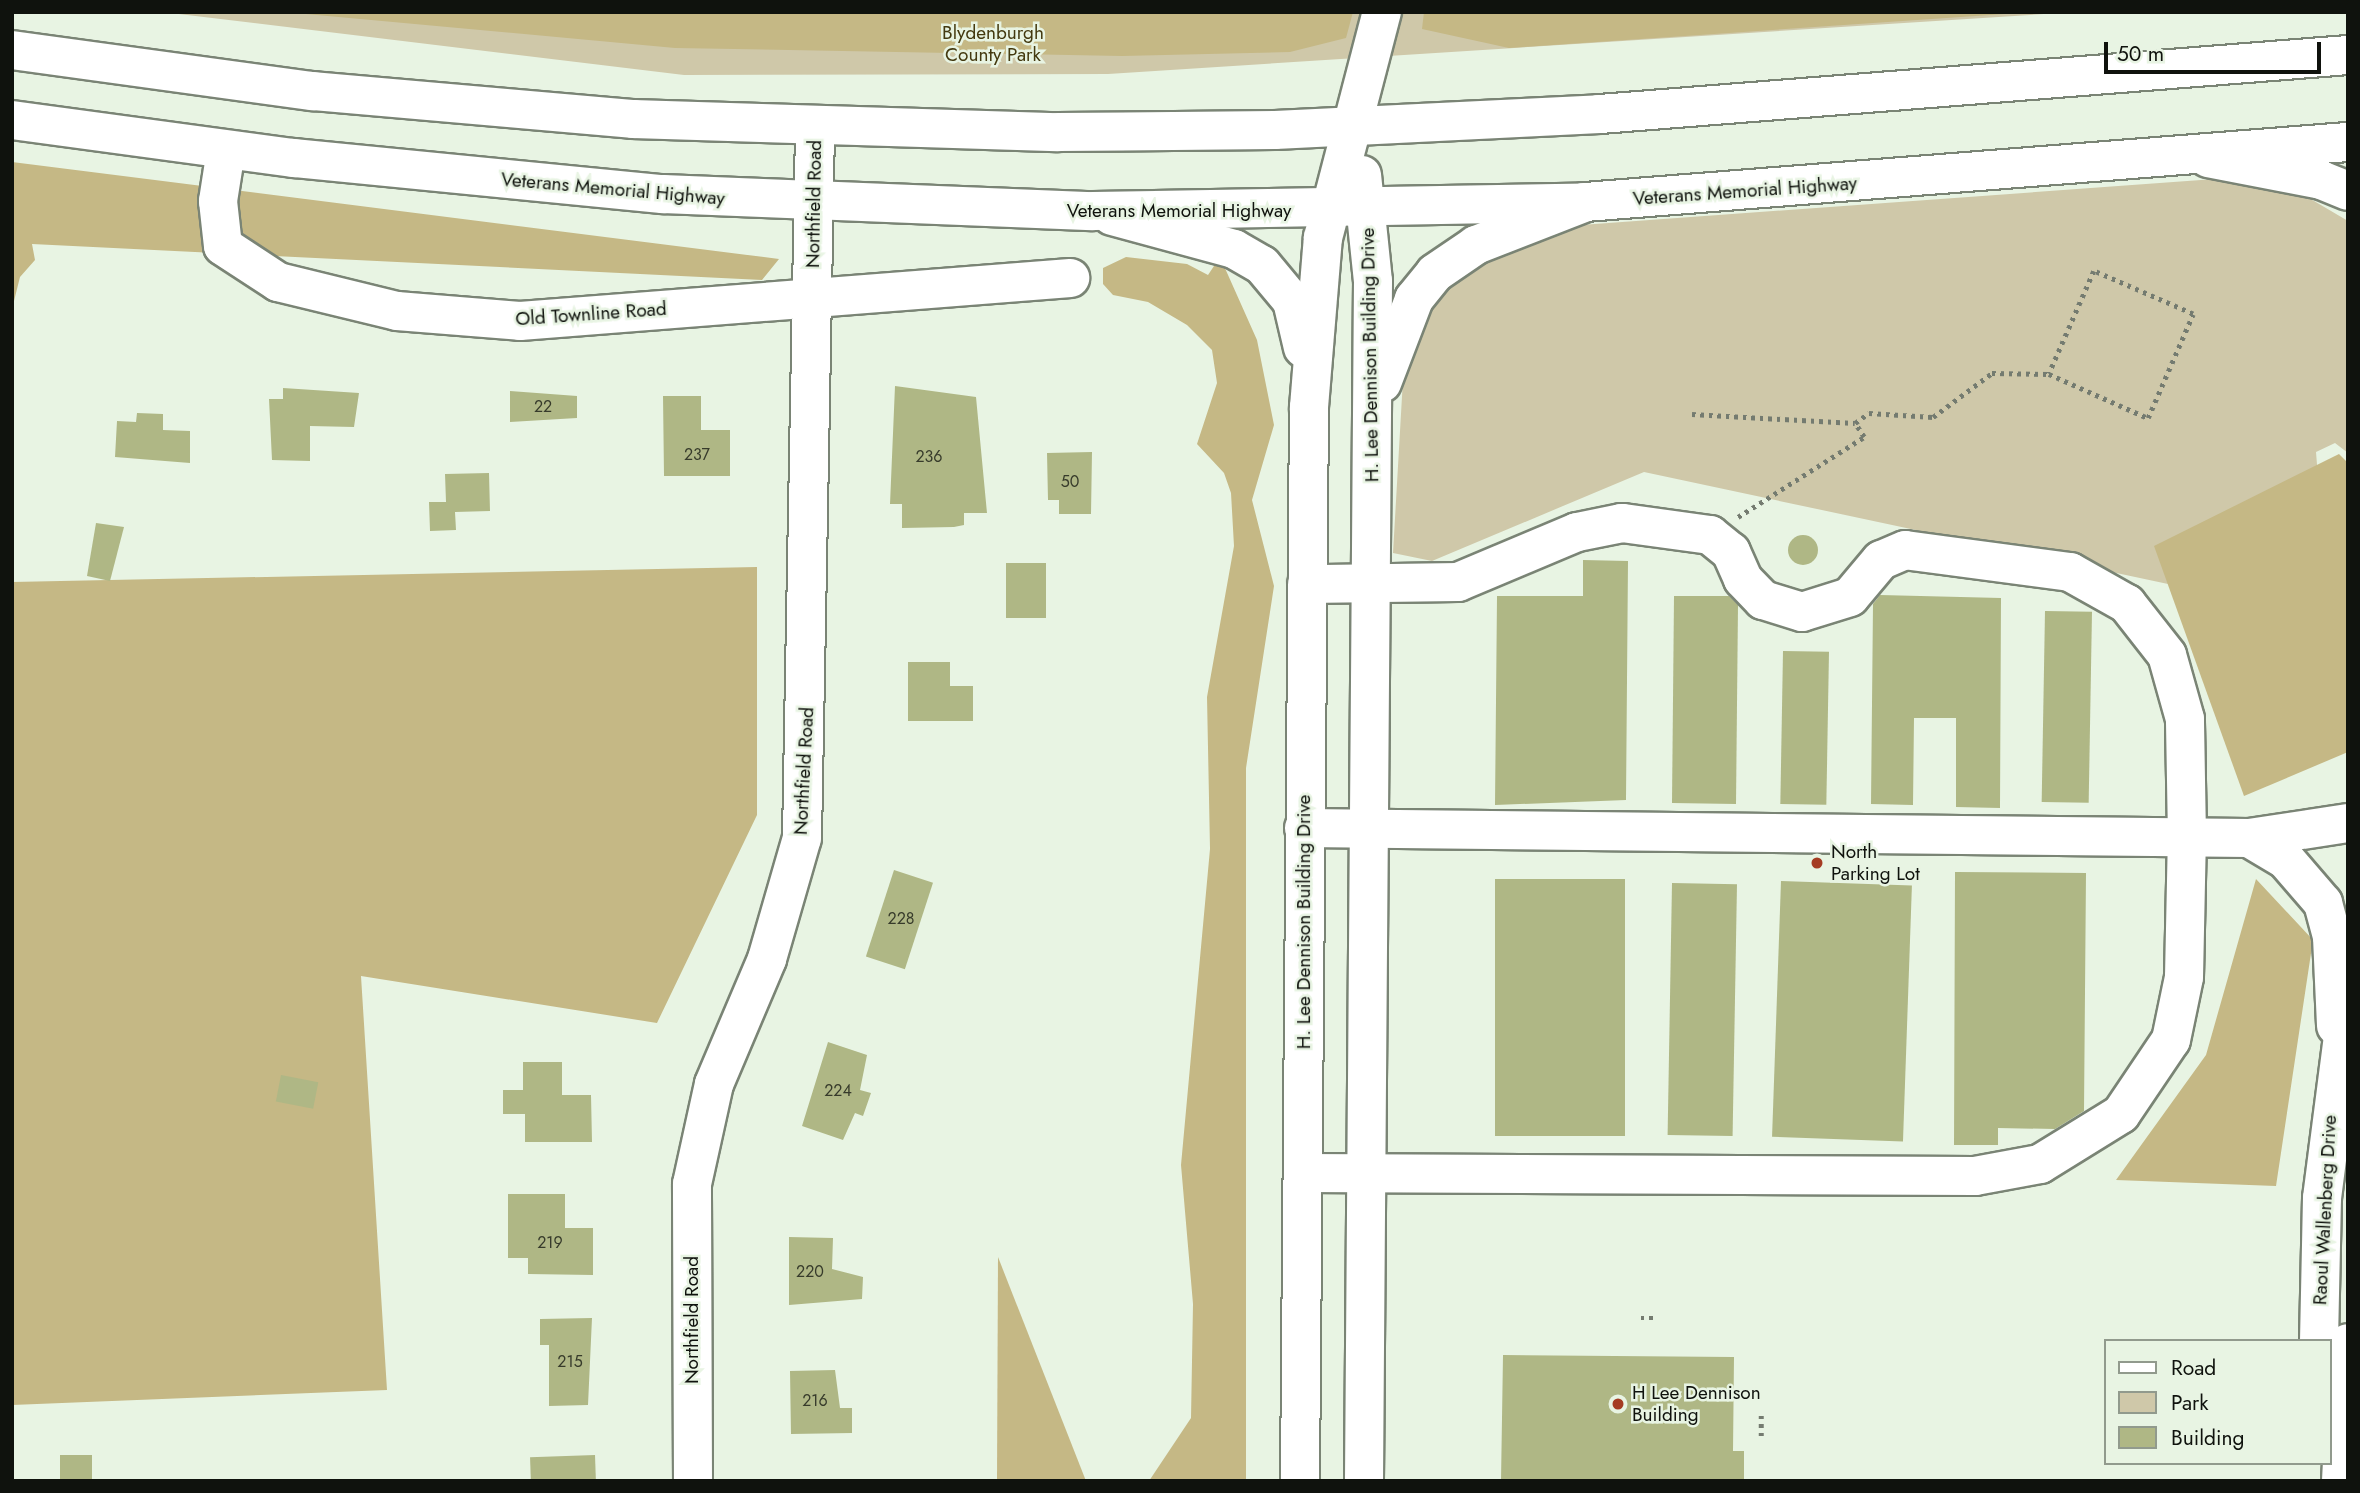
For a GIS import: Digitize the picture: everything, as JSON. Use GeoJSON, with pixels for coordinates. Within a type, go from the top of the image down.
{"type":"FeatureCollection","features":[{"type":"Feature","properties":{"kind":"main road"},"geometry":{"type":"LineString","coordinates":[[1355,127],[1382,12]]}},
{"type":"Feature","properties":{"kind":"main road"},"geometry":{"type":"LineString","coordinates":[[12,50],[313,91],[815,128],[1355,127],[1612,113],[2348,54]]}},
{"type":"Feature","properties":{"kind":"main road","name":"Veterans Memorial Highway"},"geometry":{"type":"LineString","coordinates":[[12,120],[226,149],[663,194],[814,203],[1093,211],[1367,210],[1585,202],[2348,142]]}},
{"type":"Feature","properties":{"kind":"main road","name":"H. Lee Dennison Building Drive"},"geometry":{"type":"LineString","coordinates":[[1355,127],[1367,210],[1373,408],[1364,1481]]}},
{"type":"Feature","properties":{"kind":"main road","name":"H. Lee Dennison Building Drive"},"geometry":{"type":"LineString","coordinates":[[1300,1481],[1309,407],[1319,259],[1330,210],[1355,127]]}},
{"type":"Feature","properties":{"kind":"main road","name":"Northfield Road"},"geometry":{"type":"LineString","coordinates":[[693,1481],[692,1184],[714,1084],[767,959],[802,838],[815,128]]}},
{"type":"Feature","properties":{"kind":"main road","name":"Old Townline Road"},"geometry":{"type":"LineString","coordinates":[[226,149],[218,201],[223,246],[278,282],[397,311],[520,321],[1070,278]]}},
{"type":"Feature","properties":{"kind":"main road"},"geometry":{"type":"LineString","coordinates":[[2192,155],[2321,180],[2348,191]]}},
{"type":"Feature","properties":{"kind":"main road"},"geometry":{"type":"LineString","coordinates":[[1373,408],[1406,316],[1435,273],[1476,245],[1585,202]]}},
{"type":"Feature","properties":{"kind":"main road"},"geometry":{"type":"LineString","coordinates":[[1093,211],[1234,249],[1274,275],[1301,324],[1309,407]]}},
{"type":"Feature","properties":{"kind":"main road"},"geometry":{"type":"LineString","coordinates":[[1303,1173],[1975,1177],[2040,1164],[2121,1114],[2171,1040],[2184,977],[2187,836],[2181,697],[2157,636],[2109,590],[2052,568],[1905,550],[1881,560],[1850,597],[1802,612],[1763,600],[1743,579],[1731,552],[1710,535],[1652,523],[1606,524],[1458,582],[1307,584]]}},
{"type":"Feature","properties":{"kind":"main road"},"geometry":{"type":"LineString","coordinates":[[1304,828],[2249,838],[2348,822]]}},
{"type":"Feature","properties":{"kind":"main road"},"geometry":{"type":"LineString","coordinates":[[2249,838],[2286,860],[2323,904],[2334,955],[2337,1048]]}},
{"type":"Feature","properties":{"kind":"main road","name":"Raoul Wallenberg Drive"},"geometry":{"type":"LineString","coordinates":[[2319,1339],[2334,1232],[2337,1048],[2348,997]]}},
{"type":"Feature","properties":{"kind":"main road"},"geometry":{"type":"LineString","coordinates":[[2341,1481],[2348,1343]]}},
{"type":"Feature","properties":{"kind":"path"},"geometry":{"type":"LineString","coordinates":[[1692,414],[1854,423],[1869,413],[1933,417],[1992,373],[2049,374],[2148,418],[2193,314],[2095,271],[2049,374]]}},
{"type":"Feature","properties":{"kind":"path"},"geometry":{"type":"LineString","coordinates":[[1710,535],[1864,437],[1854,423]]}},
{"type":"Feature","properties":{"kind":"path"},"geometry":{"type":"LineString","coordinates":[[1641,1318],[1653,1318]]}},
{"type":"Feature","properties":{"kind":"path"},"geometry":{"type":"LineString","coordinates":[[1761,1414],[1761,1436]]}},
{"type":"Feature","properties":{"kind":"green space","name":"Blydenburgh County Park"},"geometry":{"type":"Polygon","coordinates":[[[162,12],[2075,12],[1108,74],[684,75],[162,12]]]}},
{"type":"Feature","properties":{"kind":"green space"},"geometry":{"type":"Polygon","coordinates":[[[284,12],[1353,12],[1346,38],[1290,52],[1122,56],[675,48],[284,12]]]}},
{"type":"Feature","properties":{"kind":"green space"},"geometry":{"type":"Polygon","coordinates":[[[1424,12],[2035,12],[1509,48],[1422,29],[1424,12]]]}},
{"type":"Feature","properties":{"kind":"green space"},"geometry":{"type":"Polygon","coordinates":[[[12,162],[779,259],[762,280],[32,244],[35,260],[20,277],[12,309],[12,162]]]}},
{"type":"Feature","properties":{"kind":"green space"},"geometry":{"type":"Polygon","coordinates":[[[2270,175],[2348,221],[2348,453],[2335,443],[2316,452],[2338,726],[2168,584],[1644,472],[1432,561],[1393,553],[1403,379],[1422,301],[1540,228],[2270,175]]]}},
{"type":"Feature","properties":{"kind":"green space"},"geometry":{"type":"Polygon","coordinates":[[[1126,257],[1187,264],[1208,275],[1220,257],[1257,340],[1274,425],[1252,500],[1274,586],[1246,768],[1246,1481],[1149,1481],[1191,1418],[1193,1304],[1181,1165],[1210,849],[1207,697],[1234,546],[1231,493],[1224,473],[1197,444],[1217,383],[1212,350],[1187,325],[1148,302],[1113,295],[1103,284],[1103,268],[1126,257]]]}},
{"type":"Feature","properties":{"kind":"green space"},"geometry":{"type":"Polygon","coordinates":[[[2339,454],[2348,463],[2348,752],[2244,796],[2154,546],[2339,454]]]}},
{"type":"Feature","properties":{"kind":"green space"},"geometry":{"type":"Polygon","coordinates":[[[757,567],[757,815],[657,1023],[361,976],[387,1390],[12,1405],[12,582],[757,567]]]}},
{"type":"Feature","properties":{"kind":"green space"},"geometry":{"type":"Polygon","coordinates":[[[2256,879],[2313,940],[2276,1186],[2116,1180],[2206,1055],[2256,879]]]}},
{"type":"Feature","properties":{"kind":"green space"},"geometry":{"type":"Polygon","coordinates":[[[998,1257],[1086,1481],[997,1481],[998,1257]]]}},
{"type":"Feature","properties":{"kind":"building"},"geometry":{"type":"Polygon","coordinates":[[[895,386],[976,397],[987,513],[964,513],[964,525],[954,527],[902,528],[902,504],[890,504],[895,386]]]}},
{"type":"Feature","properties":{"kind":"building"},"geometry":{"type":"Polygon","coordinates":[[[283,388],[359,393],[354,427],[310,426],[310,461],[272,460],[269,399],[283,399],[283,388]]]}},
{"type":"Feature","properties":{"kind":"building"},"geometry":{"type":"Polygon","coordinates":[[[510,391],[577,396],[577,418],[510,422],[510,391]]]}},
{"type":"Feature","properties":{"kind":"building"},"geometry":{"type":"Polygon","coordinates":[[[663,396],[701,396],[701,430],[730,430],[730,476],[664,476],[663,396]]]}},
{"type":"Feature","properties":{"kind":"building"},"geometry":{"type":"Polygon","coordinates":[[[137,413],[163,414],[163,430],[190,431],[190,463],[115,457],[117,421],[136,422],[137,413]]]}},
{"type":"Feature","properties":{"kind":"building"},"geometry":{"type":"Polygon","coordinates":[[[1092,452],[1091,514],[1059,514],[1059,500],[1048,500],[1047,453],[1092,452]]]}},
{"type":"Feature","properties":{"kind":"building"},"geometry":{"type":"Polygon","coordinates":[[[489,473],[490,511],[455,512],[456,530],[430,531],[429,502],[446,502],[445,474],[489,473]]]}},
{"type":"Feature","properties":{"kind":"building"},"geometry":{"type":"Polygon","coordinates":[[[96,523],[124,527],[110,581],[87,576],[96,523]]]}},
{"type":"Feature","properties":{"kind":"building"},"geometry":{"type":"Polygon","coordinates":[[[1803,535],[1814,539],[1818,550],[1814,561],[1803,565],[1792,561],[1788,550],[1792,539],[1803,535]]]}},
{"type":"Feature","properties":{"kind":"building"},"geometry":{"type":"Polygon","coordinates":[[[1583,560],[1628,561],[1626,800],[1495,805],[1497,596],[1583,596],[1583,560]]]}},
{"type":"Feature","properties":{"kind":"building"},"geometry":{"type":"Polygon","coordinates":[[[1006,563],[1046,563],[1046,618],[1006,618],[1006,563]]]}},
{"type":"Feature","properties":{"kind":"building"},"geometry":{"type":"Polygon","coordinates":[[[1880,595],[2001,598],[2000,808],[1956,807],[1956,718],[1914,718],[1913,805],[1871,804],[1873,604],[1880,595]]]}},
{"type":"Feature","properties":{"kind":"building"},"geometry":{"type":"Polygon","coordinates":[[[1674,596],[1729,596],[1738,605],[1736,804],[1672,803],[1674,596]]]}},
{"type":"Feature","properties":{"kind":"building"},"geometry":{"type":"Polygon","coordinates":[[[2045,611],[2092,612],[2089,803],[2042,802],[2045,611]]]}},
{"type":"Feature","properties":{"kind":"building"},"geometry":{"type":"Polygon","coordinates":[[[1783,651],[1829,652],[1826,805],[1780,804],[1783,651]]]}},
{"type":"Feature","properties":{"kind":"building"},"geometry":{"type":"Polygon","coordinates":[[[908,662],[950,662],[950,686],[973,686],[973,721],[908,721],[908,662]]]}},
{"type":"Feature","properties":{"kind":"building"},"geometry":{"type":"Polygon","coordinates":[[[894,870],[933,883],[905,969],[866,957],[894,870]]]}},
{"type":"Feature","properties":{"kind":"building"},"geometry":{"type":"Polygon","coordinates":[[[1955,872],[2086,873],[2084,1111],[2055,1129],[1998,1128],[1998,1145],[1954,1145],[1955,872]]]}},
{"type":"Feature","properties":{"kind":"building"},"geometry":{"type":"Polygon","coordinates":[[[1495,879],[1625,879],[1625,1136],[1495,1136],[1495,879]]]}},
{"type":"Feature","properties":{"kind":"building"},"geometry":{"type":"Polygon","coordinates":[[[1781,881],[1912,886],[1903,1141],[1772,1137],[1781,881]]]}},
{"type":"Feature","properties":{"kind":"building"},"geometry":{"type":"Polygon","coordinates":[[[1672,883],[1737,884],[1733,1136],[1668,1135],[1672,883]]]}},
{"type":"Feature","properties":{"kind":"building"},"geometry":{"type":"Polygon","coordinates":[[[828,1042],[867,1055],[860,1090],[871,1093],[863,1116],[855,1113],[843,1140],[802,1126],[828,1042]]]}},
{"type":"Feature","properties":{"kind":"building"},"geometry":{"type":"Polygon","coordinates":[[[523,1062],[562,1062],[562,1095],[591,1095],[592,1142],[525,1142],[525,1114],[503,1114],[503,1090],[523,1090],[523,1062]]]}},
{"type":"Feature","properties":{"kind":"building"},"geometry":{"type":"Polygon","coordinates":[[[281,1075],[318,1082],[313,1109],[276,1102],[281,1075]]]}},
{"type":"Feature","properties":{"kind":"building"},"geometry":{"type":"Polygon","coordinates":[[[508,1194],[565,1194],[565,1228],[593,1228],[593,1275],[528,1274],[528,1258],[508,1258],[508,1194]]]}},
{"type":"Feature","properties":{"kind":"building"},"geometry":{"type":"Polygon","coordinates":[[[789,1237],[833,1238],[832,1269],[863,1277],[862,1299],[789,1305],[789,1237]]]}},
{"type":"Feature","properties":{"kind":"building"},"geometry":{"type":"Polygon","coordinates":[[[592,1318],[588,1405],[549,1406],[549,1345],[540,1345],[540,1319],[592,1318]]]}},
{"type":"Feature","properties":{"kind":"building","name":"H Lee Dennison Building"},"geometry":{"type":"Polygon","coordinates":[[[1503,1355],[1734,1357],[1733,1451],[1744,1451],[1744,1481],[1501,1481],[1503,1355]]]}},
{"type":"Feature","properties":{"kind":"building"},"geometry":{"type":"Polygon","coordinates":[[[835,1370],[840,1408],[852,1408],[852,1433],[791,1434],[790,1371],[835,1370]]]}},
{"type":"Feature","properties":{"kind":"building"},"geometry":{"type":"Polygon","coordinates":[[[60,1455],[92,1455],[92,1481],[60,1481],[60,1455]]]}},
{"type":"Feature","properties":{"kind":"building"},"geometry":{"type":"Polygon","coordinates":[[[595,1455],[596,1481],[531,1481],[530,1457],[595,1455]]]}},
{"type":"Feature","properties":{"kind":"place","name":"North Parking Lot"},"geometry":{"type":"Point","coordinates":[1817,863]}},
{"type":"Feature","properties":{"kind":"place","name":"H Lee Dennison Building"},"geometry":{"type":"Point","coordinates":[1618,1404]}}]}
